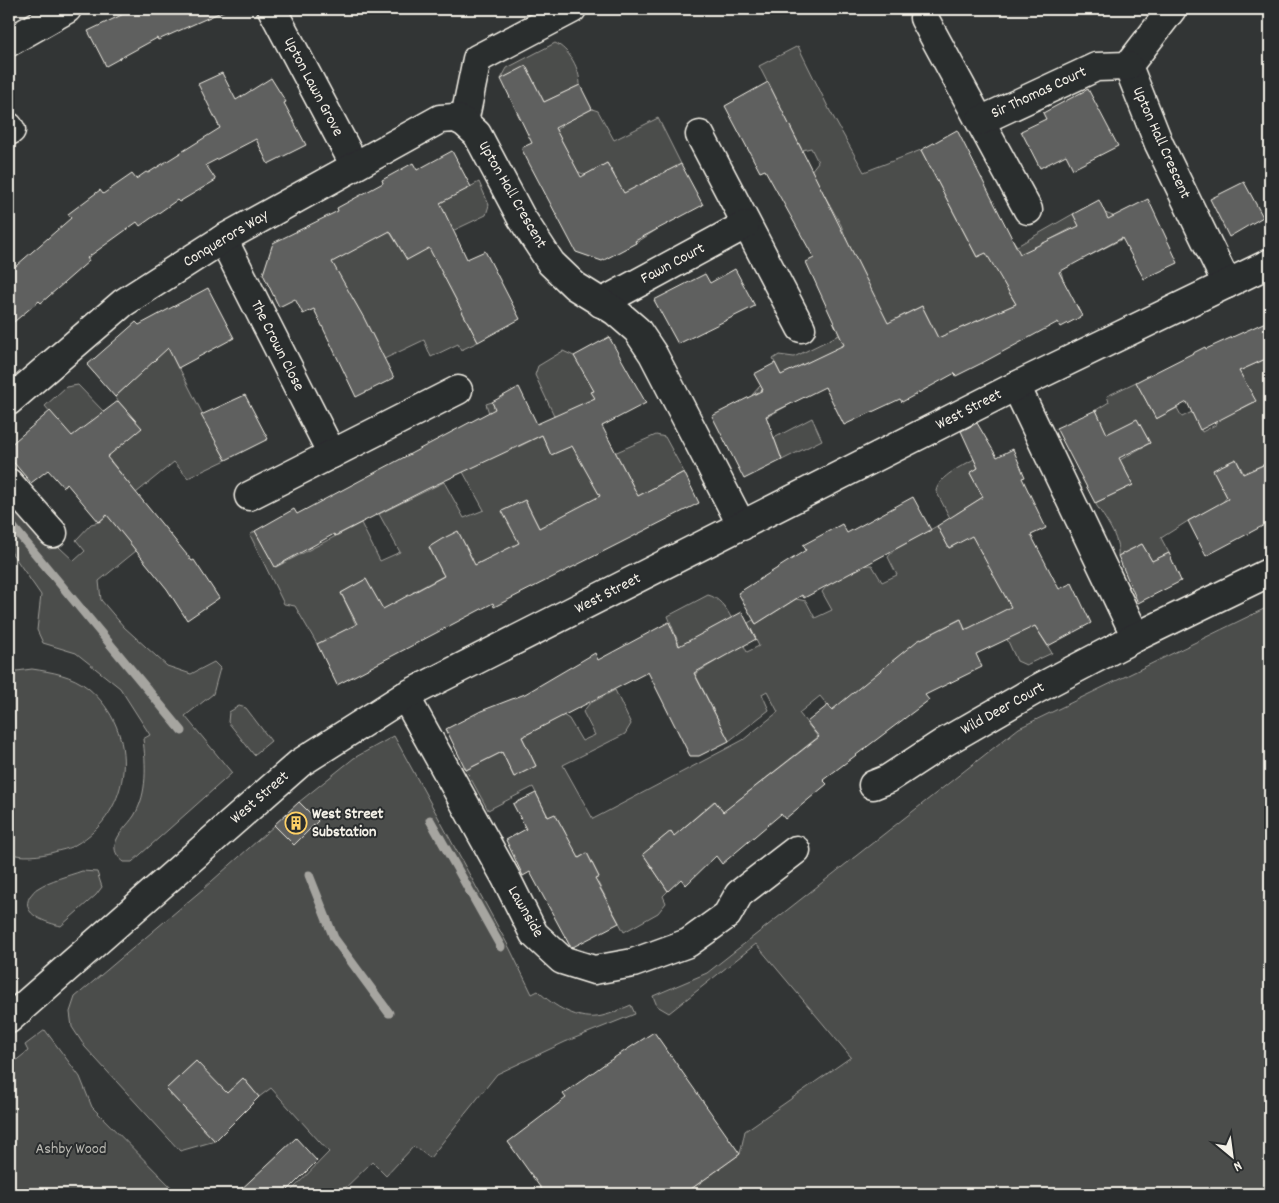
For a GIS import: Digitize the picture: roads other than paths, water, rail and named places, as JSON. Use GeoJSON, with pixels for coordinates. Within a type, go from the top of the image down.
{"type":"FeatureCollection","features":[{"type":"Feature","properties":{"kind":"street"},"geometry":{"type":"LineString","coordinates":[[9,42],[67,9]]}},
{"type":"Feature","properties":{"kind":"street","name":"Upton Lawn Grove"},"geometry":{"type":"LineString","coordinates":[[272,9],[354,164]]}},
{"type":"Feature","properties":{"kind":"street","name":"Upton Hall Crescent"},"geometry":{"type":"LineString","coordinates":[[1172,9],[1128,66],[1159,144],[1227,284]]}},
{"type":"Feature","properties":{"kind":"street"},"geometry":{"type":"LineString","coordinates":[[464,122],[476,58],[556,12]]}},
{"type":"Feature","properties":{"kind":"street","name":"Sir Thomas Court"},"geometry":{"type":"LineString","coordinates":[[924,18],[1028,210]]}},
{"type":"Feature","properties":{"kind":"street","name":"Sir Thomas Court"},"geometry":{"type":"LineString","coordinates":[[980,121],[1096,67],[1128,66]]}},
{"type":"Feature","properties":{"kind":"street","name":"Conquerors Way"},"geometry":{"type":"LineString","coordinates":[[9,401],[123,303],[223,239],[354,164],[440,118],[455,118],[464,122]]}},
{"type":"Feature","properties":{"kind":"street","name":"Upton Hall Crescent"},"geometry":{"type":"LineString","coordinates":[[464,122],[477,134],[521,217],[551,263],[575,286],[637,330],[653,354],[742,526]]}},
{"type":"Feature","properties":{"kind":"street"},"geometry":{"type":"LineString","coordinates":[[700,135],[745,225],[801,328]]}},
{"type":"Feature","properties":{"kind":"street","name":"Fawn Court"},"geometry":{"type":"LineString","coordinates":[[601,303],[745,225]]}},
{"type":"Feature","properties":{"kind":"street","name":"The Crown Close"},"geometry":{"type":"LineString","coordinates":[[223,239],[332,454]]}},
{"type":"Feature","properties":{"kind":"street","name":"West Street"},"geometry":{"type":"LineString","coordinates":[[9,1019],[300,763],[405,696],[1016,386],[1270,263]]}},
{"type":"Feature","properties":{"kind":"street"},"geometry":{"type":"LineString","coordinates":[[1016,386],[1136,637]]}},
{"type":"Feature","properties":{"kind":"street"},"geometry":{"type":"LineString","coordinates":[[249,496],[458,390]]}},
{"type":"Feature","properties":{"kind":"street"},"geometry":{"type":"LineString","coordinates":[[9,483],[53,533]]}},
{"type":"Feature","properties":{"kind":"street","name":"Wild Deer Court"},"geometry":{"type":"LineString","coordinates":[[873,784],[888,778],[943,743],[1035,690],[1136,637],[1270,572]]}},
{"type":"Feature","properties":{"kind":"street","name":"Lawnside"},"geometry":{"type":"LineString","coordinates":[[405,696],[506,878],[534,934],[562,960],[594,970],[633,963],[688,943],[727,915],[739,894],[796,850]]}},
{"type":"Feature","properties":{"kind":"waterway"},"geometry":{"type":"LineString","coordinates":[[9,522],[182,731]]}},
{"type":"Feature","properties":{"kind":"waterway"},"geometry":{"type":"LineString","coordinates":[[430,820],[501,947]]}},
{"type":"Feature","properties":{"kind":"waterway"},"geometry":{"type":"LineString","coordinates":[[309,875],[334,938],[389,1013]]}},
{"type":"Feature","properties":{"kind":"place","name":"West Street Substation"},"geometry":{"type":"Point","coordinates":[296,823]}},
{"type":"Feature","properties":{"kind":"park label","name":"Ashby Wood"},"geometry":{"type":"Point","coordinates":[71,1149]}}]}
